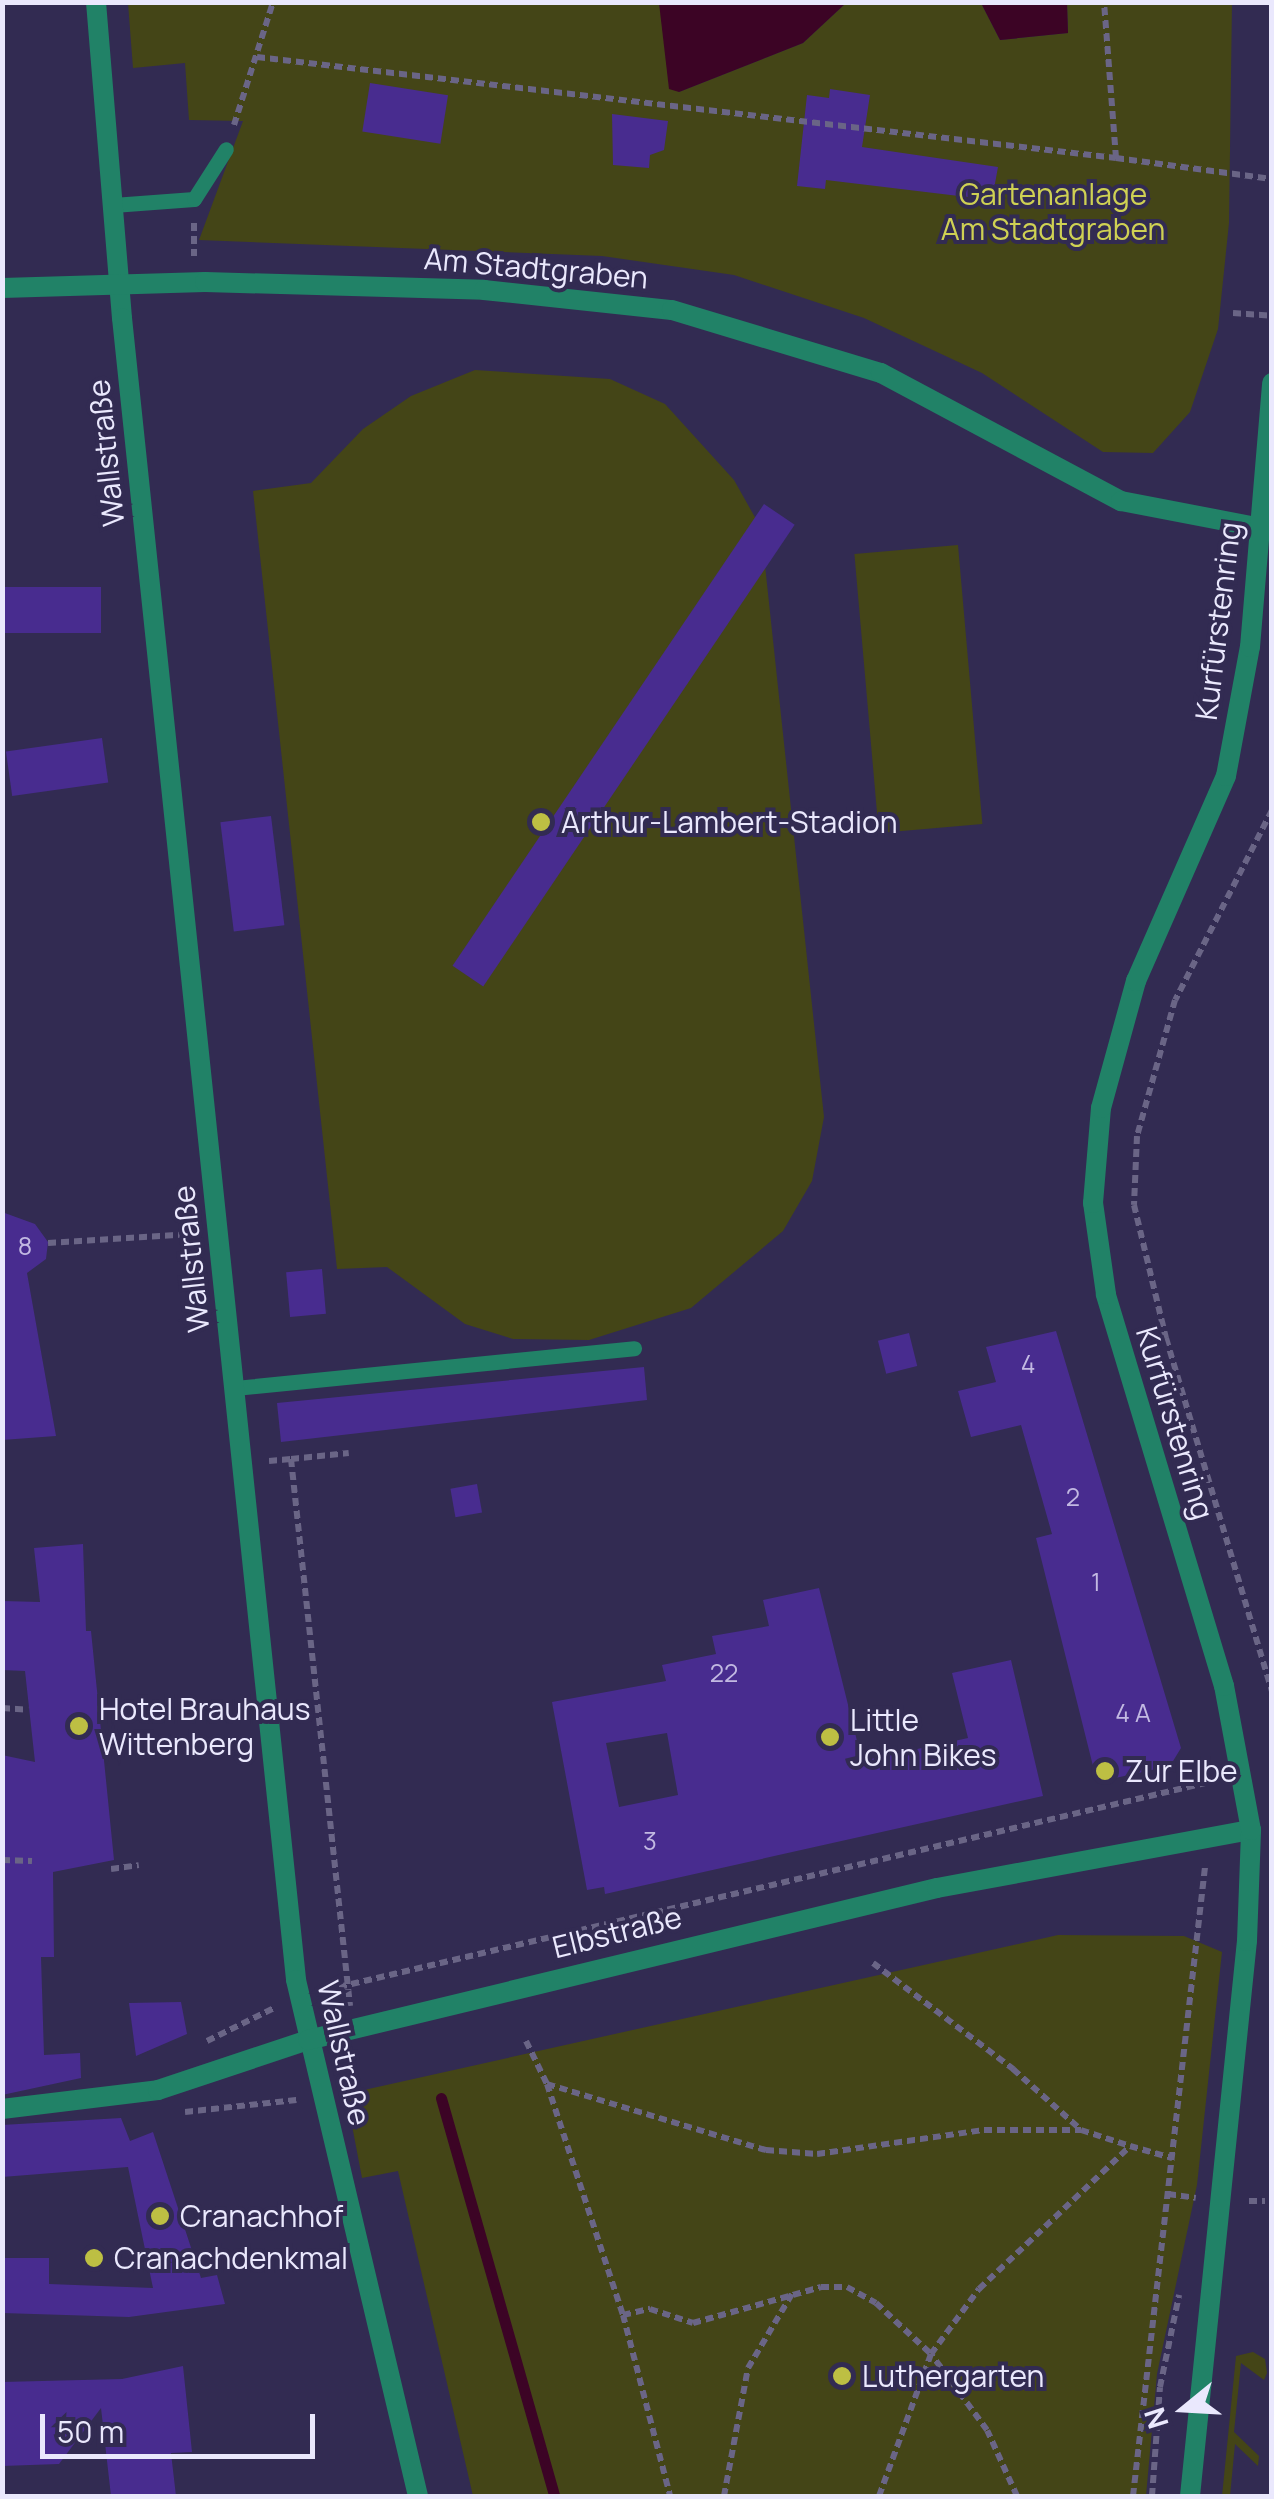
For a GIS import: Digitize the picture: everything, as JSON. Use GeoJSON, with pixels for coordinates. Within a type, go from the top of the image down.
{"type":"FeatureCollection","features":[{"type":"Feature","properties":{"kind":"street","name":"Wallstraße"},"geometry":{"type":"LineString","coordinates":[[96,2],[119,283],[298,2000],[418,2496]]}},
{"type":"Feature","properties":{"kind":"street","name":"Am Stadtgraben"},"geometry":{"type":"LineString","coordinates":[[2,288],[194,282],[554,294],[730,323],[922,392],[1121,501],[1260,528]]}},
{"type":"Feature","properties":{"kind":"street","name":"Kurfürstenring"},"geometry":{"type":"LineString","coordinates":[[1190,2496],[1246,1959],[1251,1830],[1224,1686],[1106,1294],[1094,1203],[1101,1108],[1131,997],[1226,776],[1247,666],[1272,383]]}},
{"type":"Feature","properties":{"kind":"street","name":"Elbstraße"},"geometry":{"type":"LineString","coordinates":[[2,2109],[158,2090],[352,2027],[937,1888],[1251,1830]]}},
{"type":"Feature","properties":{"kind":"lane"},"geometry":{"type":"LineString","coordinates":[[114,205],[194,199],[226,149]]}},
{"type":"Feature","properties":{"kind":"lane"},"geometry":{"type":"LineString","coordinates":[[236,1388],[634,1348]]}},
{"type":"Feature","properties":{"kind":"path"},"geometry":{"type":"LineString","coordinates":[[226,149],[273,2]]}},
{"type":"Feature","properties":{"kind":"path"},"geometry":{"type":"LineString","coordinates":[[1104,2],[1116,158]]}},
{"type":"Feature","properties":{"kind":"path"},"geometry":{"type":"LineString","coordinates":[[257,57],[1272,178]]}},
{"type":"Feature","properties":{"kind":"path"},"geometry":{"type":"LineString","coordinates":[[194,199],[194,282]]}},
{"type":"Feature","properties":{"kind":"path"},"geometry":{"type":"LineString","coordinates":[[1233,313],[1272,316]]}},
{"type":"Feature","properties":{"kind":"path"},"geometry":{"type":"LineString","coordinates":[[1272,810],[1175,1000],[1137,1136],[1134,1204],[1161,1322],[1272,1691]]}},
{"type":"Feature","properties":{"kind":"path"},"geometry":{"type":"LineString","coordinates":[[48,1242],[218,1232]]}},
{"type":"Feature","properties":{"kind":"path"},"geometry":{"type":"LineString","coordinates":[[242,1465],[348,1454]]}},
{"type":"Feature","properties":{"kind":"path"},"geometry":{"type":"LineString","coordinates":[[291,1458],[352,2027]]}},
{"type":"Feature","properties":{"kind":"path"},"geometry":{"type":"LineString","coordinates":[[97,1709],[116,1706]]}},
{"type":"Feature","properties":{"kind":"path"},"geometry":{"type":"LineString","coordinates":[[2,1708],[28,1710]]}},
{"type":"Feature","properties":{"kind":"path"},"geometry":{"type":"LineString","coordinates":[[298,2000],[347,1982],[1205,1783]]}},
{"type":"Feature","properties":{"kind":"path"},"geometry":{"type":"LineString","coordinates":[[2,1860],[32,1861]]}},
{"type":"Feature","properties":{"kind":"path"},"geometry":{"type":"LineString","coordinates":[[111,1868],[139,1865]]}},
{"type":"Feature","properties":{"kind":"path"},"geometry":{"type":"LineString","coordinates":[[1134,2496],[1206,1875]]}},
{"type":"Feature","properties":{"kind":"path"},"geometry":{"type":"LineString","coordinates":[[873,1964],[1013,2068],[1081,2130]]}},
{"type":"Feature","properties":{"kind":"path"},"geometry":{"type":"LineString","coordinates":[[526,2041],[547,2084],[624,2315],[670,2496]]}},
{"type":"Feature","properties":{"kind":"path"},"geometry":{"type":"LineString","coordinates":[[547,2084],[766,2150],[818,2154],[984,2130],[1081,2130],[1172,2158]]}},
{"type":"Feature","properties":{"kind":"path"},"geometry":{"type":"LineString","coordinates":[[879,2496],[931,2354],[980,2289],[1130,2146]]}},
{"type":"Feature","properties":{"kind":"path"},"geometry":{"type":"LineString","coordinates":[[624,2315],[650,2308],[692,2323],[792,2294],[847,2287],[876,2303],[931,2354],[987,2430],[1017,2496]]}},
{"type":"Feature","properties":{"kind":"path"},"geometry":{"type":"LineString","coordinates":[[724,2496],[748,2368],[792,2294]]}},
{"type":"Feature","properties":{"kind":"path"},"geometry":{"type":"LineString","coordinates":[[1005,2496],[1012,2485]]}},
{"type":"Feature","properties":{"kind":"green space","name":"Gartenanlage Am Stadtgraben"},"geometry":{"type":"Polygon","coordinates":[[[128,3],[659,3],[679,92],[803,43],[846,3],[981,3],[1000,40],[1068,33],[1067,3],[1232,3],[1229,223],[1218,329],[1190,412],[1153,453],[1103,452],[982,373],[864,318],[734,275],[602,256],[199,240],[243,121],[189,120],[185,63],[133,68],[128,3]]]}},
{"type":"Feature","properties":{"kind":"green space","name":"Arthur-Lambert-Stadion"},"geometry":{"type":"Polygon","coordinates":[[[475,370],[610,379],[665,404],[734,480],[761,528],[824,1117],[812,1181],[783,1231],[691,1308],[589,1340],[513,1339],[465,1324],[387,1267],[337,1269],[253,491],[311,483],[363,429],[411,396],[475,370]]]}},
{"type":"Feature","properties":{"kind":"green space"},"geometry":{"type":"Polygon","coordinates":[[[958,545],[982,824],[879,833],[854,554],[958,545]]]}},
{"type":"Feature","properties":{"kind":"green space"},"geometry":{"type":"Polygon","coordinates":[[[1058,1935],[1184,1936],[1222,1952],[1197,2185],[1157,2374],[1146,2496],[473,2496],[398,2171],[362,2178],[346,2094],[1058,1935]]]}},
{"type":"Feature","properties":{"kind":"green space"},"geometry":{"type":"Polygon","coordinates":[[[1253,2352],[1265,2359],[1267,2373],[1264,2380],[1241,2363],[1234,2432],[1259,2456],[1258,2466],[1235,2444],[1230,2496],[1222,2496],[1236,2356],[1253,2352]]]}},
{"type":"Feature","properties":{"kind":"shaded area"},"geometry":{"type":"Polygon","coordinates":[[[659,2],[846,3],[803,43],[679,92],[669,89],[659,2]]]}},
{"type":"Feature","properties":{"kind":"shaded area"},"geometry":{"type":"Polygon","coordinates":[[[981,3],[1067,3],[1068,33],[1000,40],[981,3]]]}},
{"type":"Feature","properties":{"kind":"building"},"geometry":{"type":"Polygon","coordinates":[[[370,83],[448,95],[440,144],[362,131],[370,83]]]}},
{"type":"Feature","properties":{"kind":"building"},"geometry":{"type":"Polygon","coordinates":[[[830,89],[870,95],[862,147],[998,167],[992,200],[826,180],[825,189],[797,186],[807,95],[829,98],[830,89]]]}},
{"type":"Feature","properties":{"kind":"building"},"geometry":{"type":"Polygon","coordinates":[[[612,114],[668,121],[664,150],[650,155],[649,168],[613,165],[612,114]]]}},
{"type":"Feature","properties":{"kind":"building"},"geometry":{"type":"Polygon","coordinates":[[[764,504],[795,525],[483,986],[453,966],[764,504]]]}},
{"type":"Feature","properties":{"kind":"building"},"geometry":{"type":"Polygon","coordinates":[[[2,587],[101,587],[101,633],[2,633],[2,587]]]}},
{"type":"Feature","properties":{"kind":"building"},"geometry":{"type":"Polygon","coordinates":[[[102,738],[108,783],[12,796],[6,751],[102,738]]]}},
{"type":"Feature","properties":{"kind":"building"},"geometry":{"type":"Polygon","coordinates":[[[271,816],[284,925],[234,931],[220,822],[271,816]]]}},
{"type":"Feature","properties":{"kind":"building"},"geometry":{"type":"Polygon","coordinates":[[[2,1212],[35,1224],[48,1242],[46,1259],[27,1273],[56,1436],[2,1440],[2,1212]]]}},
{"type":"Feature","properties":{"kind":"building"},"geometry":{"type":"Polygon","coordinates":[[[322,1269],[326,1314],[290,1317],[286,1272],[322,1269]]]}},
{"type":"Feature","properties":{"kind":"building"},"geometry":{"type":"Polygon","coordinates":[[[1056,1331],[1181,1748],[1170,1766],[1097,1782],[1036,1538],[1052,1534],[1021,1425],[971,1437],[958,1391],[996,1382],[986,1347],[1056,1331]]]}},
{"type":"Feature","properties":{"kind":"building"},"geometry":{"type":"Polygon","coordinates":[[[909,1333],[917,1366],[886,1374],[878,1341],[909,1333]]]}},
{"type":"Feature","properties":{"kind":"building"},"geometry":{"type":"Polygon","coordinates":[[[644,1367],[647,1400],[281,1442],[277,1403],[644,1367]]]}},
{"type":"Feature","properties":{"kind":"building"},"geometry":{"type":"Polygon","coordinates":[[[477,1484],[482,1513],[455,1517],[450,1489],[477,1484]]]}},
{"type":"Feature","properties":{"kind":"building"},"geometry":{"type":"Polygon","coordinates":[[[83,1544],[86,1631],[91,1631],[114,1860],[53,1872],[54,1957],[41,1957],[44,2055],[80,2053],[81,2078],[2,2095],[2,1755],[35,1762],[25,1671],[2,1670],[2,1601],[40,1602],[34,1548],[83,1544]]]}},
{"type":"Feature","properties":{"kind":"building"},"geometry":{"type":"Polygon","coordinates":[[[819,1588],[862,1761],[968,1738],[952,1673],[1011,1660],[1043,1796],[605,1894],[604,1887],[587,1890],[552,1702],[666,1681],[662,1665],[716,1654],[712,1636],[769,1626],[763,1600],[819,1588]],[[667,1733],[606,1743],[619,1807],[678,1795],[667,1733]]]}},
{"type":"Feature","properties":{"kind":"building"},"geometry":{"type":"Polygon","coordinates":[[[181,2002],[187,2034],[136,2056],[129,2003],[181,2002]]]}},
{"type":"Feature","properties":{"kind":"building"},"geometry":{"type":"Polygon","coordinates":[[[121,2118],[130,2141],[153,2132],[201,2278],[217,2275],[225,2304],[129,2317],[2,2313],[2,2258],[49,2258],[49,2284],[153,2288],[128,2167],[2,2177],[2,2125],[121,2118]]]}},
{"type":"Feature","properties":{"kind":"building"},"geometry":{"type":"Polygon","coordinates":[[[183,2366],[192,2452],[171,2453],[176,2496],[111,2496],[101,2408],[59,2464],[2,2466],[2,2382],[122,2379],[183,2366]]]}},
{"type":"Feature","properties":{"kind":"waterway"},"geometry":{"type":"LineString","coordinates":[[441,2098],[554,2496]]}},
{"type":"Feature","properties":{"kind":"place","name":"Arthur-Lambert-Stadion"},"geometry":{"type":"Point","coordinates":[541,822]}},
{"type":"Feature","properties":{"kind":"place","name":"Hotel Brauhaus Wittenberg"},"geometry":{"type":"Point","coordinates":[79,1726]}},
{"type":"Feature","properties":{"kind":"place","name":"Little John Bikes"},"geometry":{"type":"Point","coordinates":[830,1737]}},
{"type":"Feature","properties":{"kind":"place","name":"Zur Elbe"},"geometry":{"type":"Point","coordinates":[1105,1771]}},
{"type":"Feature","properties":{"kind":"place","name":"Cranachhof"},"geometry":{"type":"Point","coordinates":[160,2216]}},
{"type":"Feature","properties":{"kind":"place","name":"Cranachdenkmal"},"geometry":{"type":"Point","coordinates":[94,2258]}},
{"type":"Feature","properties":{"kind":"place","name":"Luthergarten"},"geometry":{"type":"Point","coordinates":[842,2376]}}]}
